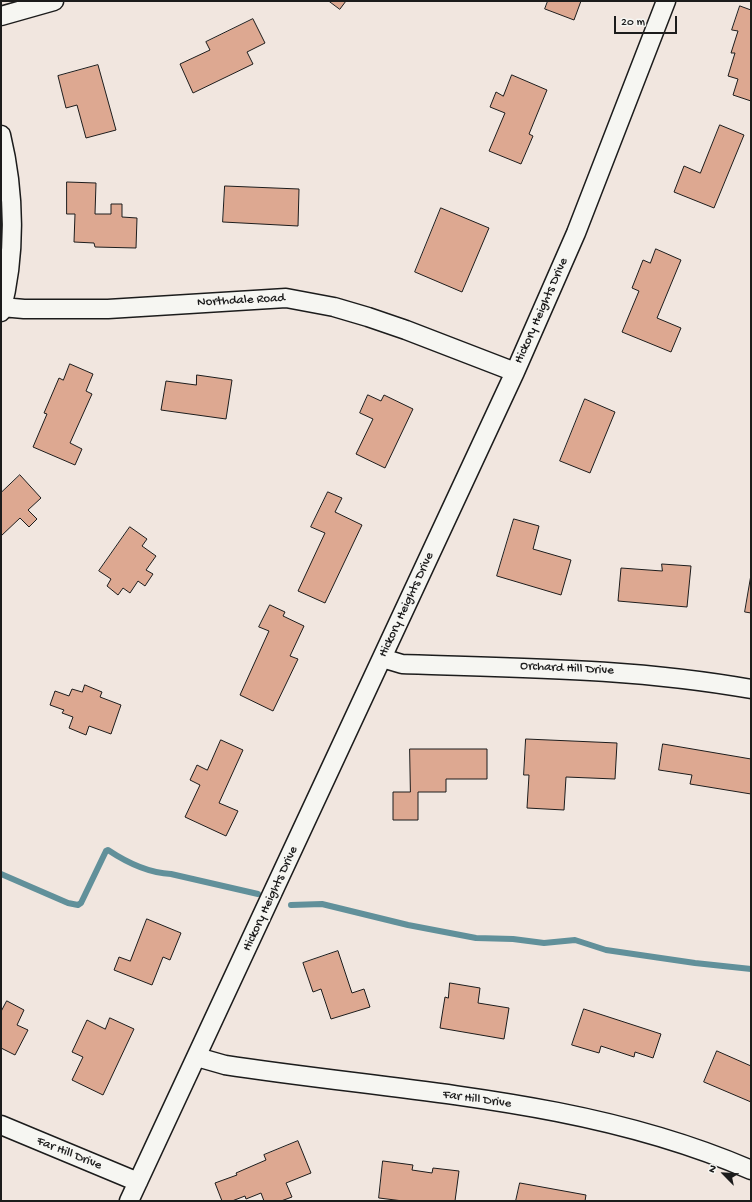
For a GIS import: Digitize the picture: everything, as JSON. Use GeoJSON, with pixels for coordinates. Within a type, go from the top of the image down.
{"type":"FeatureCollection","features":[{"type":"Feature","properties":{"kind":"street"},"geometry":{"type":"LineString","coordinates":[[1,16],[54,1]]}},
{"type":"Feature","properties":{"kind":"street","name":"Hickory Heights Drive"},"geometry":{"type":"LineString","coordinates":[[129,1201],[515,372],[576,233],[629,100],[666,1]]}},
{"type":"Feature","properties":{"kind":"street"},"geometry":{"type":"LineString","coordinates":[[1,135],[11,194],[12,222],[10,268],[2,310]]}},
{"type":"Feature","properties":{"kind":"street","name":"Northdale Road"},"geometry":{"type":"LineString","coordinates":[[2,310],[108,309],[240,300],[292,299],[334,307],[368,317],[515,372]]}},
{"type":"Feature","properties":{"kind":"street","name":"Orchard Hill Drive"},"geometry":{"type":"LineString","coordinates":[[382,658],[402,664],[541,667],[619,672],[705,681],[751,689]]}},
{"type":"Feature","properties":{"kind":"street","name":"Far Hill Drive"},"geometry":{"type":"LineString","coordinates":[[197,1057],[225,1065],[489,1101],[584,1118],[650,1134],[694,1148],[751,1170]]}},
{"type":"Feature","properties":{"kind":"street","name":"Far Hill Drive"},"geometry":{"type":"LineString","coordinates":[[1,1125],[138,1182]]}},
{"type":"Feature","properties":{"kind":"building"},"geometry":{"type":"Polygon","coordinates":[[[329,1],[346,1],[340,9],[329,1]]]}},
{"type":"Feature","properties":{"kind":"building"},"geometry":{"type":"Polygon","coordinates":[[[548,1],[581,1],[574,20],[545,9],[548,1]]]}},
{"type":"Feature","properties":{"kind":"building"},"geometry":{"type":"Polygon","coordinates":[[[740,6],[751,10],[751,101],[733,95],[738,79],[728,76],[735,53],[731,53],[738,31],[732,30],[740,6]]]}},
{"type":"Feature","properties":{"kind":"building"},"geometry":{"type":"Polygon","coordinates":[[[253,19],[265,43],[247,52],[253,64],[193,93],[180,64],[210,50],[206,42],[253,19]]]}},
{"type":"Feature","properties":{"kind":"building"},"geometry":{"type":"Polygon","coordinates":[[[98,65],[116,130],[86,138],[77,105],[66,108],[58,76],[98,65]]]}},
{"type":"Feature","properties":{"kind":"building"},"geometry":{"type":"Polygon","coordinates":[[[512,75],[547,90],[529,134],[533,136],[521,164],[489,151],[505,113],[490,107],[496,92],[503,96],[512,75]]]}},
{"type":"Feature","properties":{"kind":"building"},"geometry":{"type":"Polygon","coordinates":[[[720,125],[744,135],[714,208],[674,192],[684,166],[700,173],[720,125]]]}},
{"type":"Feature","properties":{"kind":"building"},"geometry":{"type":"Polygon","coordinates":[[[67,182],[96,183],[95,214],[111,214],[111,204],[122,204],[122,217],[137,218],[136,248],[95,247],[94,243],[74,242],[75,214],[67,214],[67,182]]]}},
{"type":"Feature","properties":{"kind":"building"},"geometry":{"type":"Polygon","coordinates":[[[225,186],[299,189],[298,226],[223,222],[225,186]]]}},
{"type":"Feature","properties":{"kind":"building"},"geometry":{"type":"Polygon","coordinates":[[[441,208],[489,228],[462,292],[415,272],[441,208]]]}},
{"type":"Feature","properties":{"kind":"building"},"geometry":{"type":"Polygon","coordinates":[[[656,249],[681,260],[657,318],[681,328],[671,352],[622,332],[639,291],[632,288],[643,260],[650,263],[656,249]]]}},
{"type":"Feature","properties":{"kind":"building"},"geometry":{"type":"Polygon","coordinates":[[[70,364],[93,374],[86,391],[92,394],[70,443],[82,449],[75,465],[33,447],[47,414],[44,413],[59,378],[63,380],[70,364]]]}},
{"type":"Feature","properties":{"kind":"building"},"geometry":{"type":"Polygon","coordinates":[[[197,375],[232,380],[226,419],[161,410],[166,381],[196,385],[197,375]]]}},
{"type":"Feature","properties":{"kind":"building"},"geometry":{"type":"Polygon","coordinates":[[[368,395],[381,401],[384,395],[413,409],[385,468],[356,454],[373,419],[360,413],[368,395]]]}},
{"type":"Feature","properties":{"kind":"building"},"geometry":{"type":"Polygon","coordinates":[[[585,399],[615,412],[590,473],[560,461],[585,399]]]}},
{"type":"Feature","properties":{"kind":"building"},"geometry":{"type":"Polygon","coordinates":[[[20,475],[41,498],[28,510],[37,519],[29,527],[20,518],[1,536],[1,493],[20,475]]]}},
{"type":"Feature","properties":{"kind":"building"},"geometry":{"type":"Polygon","coordinates":[[[328,492],[342,498],[335,512],[362,525],[325,603],[298,591],[325,533],[311,527],[328,492]]]}},
{"type":"Feature","properties":{"kind":"building"},"geometry":{"type":"Polygon","coordinates":[[[514,519],[539,526],[533,549],[571,560],[561,595],[497,576],[514,519]]]}},
{"type":"Feature","properties":{"kind":"building"},"geometry":{"type":"Polygon","coordinates":[[[130,527],[147,539],[142,546],[156,556],[146,570],[153,574],[145,586],[138,581],[130,593],[123,588],[118,595],[107,586],[111,579],[99,571],[130,527]]]}},
{"type":"Feature","properties":{"kind":"building"},"geometry":{"type":"Polygon","coordinates":[[[662,564],[691,566],[687,607],[618,601],[621,568],[662,571],[662,564]]]}},
{"type":"Feature","properties":{"kind":"building"},"geometry":{"type":"Polygon","coordinates":[[[751,575],[751,613],[745,612],[751,575]]]}},
{"type":"Feature","properties":{"kind":"building"},"geometry":{"type":"Polygon","coordinates":[[[270,605],[285,612],[283,616],[304,626],[290,656],[298,659],[273,711],[240,695],[269,631],[259,627],[270,605]]]}},
{"type":"Feature","properties":{"kind":"building"},"geometry":{"type":"Polygon","coordinates":[[[85,685],[102,692],[100,697],[121,705],[111,734],[89,726],[86,735],[69,728],[73,717],[62,713],[64,710],[50,705],[55,691],[69,696],[72,689],[82,692],[85,685]]]}},
{"type":"Feature","properties":{"kind":"building"},"geometry":{"type":"Polygon","coordinates":[[[526,739],[617,743],[615,779],[566,777],[564,810],[527,808],[529,775],[524,775],[526,739]]]}},
{"type":"Feature","properties":{"kind":"building"},"geometry":{"type":"Polygon","coordinates":[[[221,740],[243,750],[219,803],[238,811],[226,836],[185,817],[200,785],[190,780],[197,765],[207,770],[221,740]]]}},
{"type":"Feature","properties":{"kind":"building"},"geometry":{"type":"Polygon","coordinates":[[[663,744],[751,759],[751,794],[690,784],[692,775],[659,770],[663,744]]]}},
{"type":"Feature","properties":{"kind":"building"},"geometry":{"type":"Polygon","coordinates":[[[410,749],[487,749],[487,779],[446,779],[446,792],[418,792],[418,820],[393,820],[393,792],[410,792],[410,749]]]}},
{"type":"Feature","properties":{"kind":"building"},"geometry":{"type":"Polygon","coordinates":[[[147,919],[181,933],[170,960],[163,957],[152,985],[114,970],[119,957],[130,961],[147,919]]]}},
{"type":"Feature","properties":{"kind":"building"},"geometry":{"type":"Polygon","coordinates":[[[338,951],[352,993],[364,989],[370,1007],[331,1019],[321,989],[313,992],[303,963],[338,951]]]}},
{"type":"Feature","properties":{"kind":"building"},"geometry":{"type":"Polygon","coordinates":[[[450,983],[480,988],[478,1003],[509,1008],[504,1039],[440,1028],[445,997],[448,998],[450,983]]]}},
{"type":"Feature","properties":{"kind":"building"},"geometry":{"type":"Polygon","coordinates":[[[7,1001],[24,1010],[17,1025],[28,1030],[15,1055],[1,1048],[1,1012],[7,1001]]]}},
{"type":"Feature","properties":{"kind":"building"},"geometry":{"type":"Polygon","coordinates":[[[584,1009],[661,1034],[653,1058],[635,1052],[634,1057],[601,1046],[599,1053],[572,1045],[584,1009]]]}},
{"type":"Feature","properties":{"kind":"building"},"geometry":{"type":"Polygon","coordinates":[[[110,1018],[134,1029],[103,1095],[72,1080],[83,1057],[72,1052],[87,1020],[105,1029],[110,1018]]]}},
{"type":"Feature","properties":{"kind":"building"},"geometry":{"type":"Polygon","coordinates":[[[717,1051],[751,1066],[751,1102],[704,1082],[717,1051]]]}},
{"type":"Feature","properties":{"kind":"building"},"geometry":{"type":"Polygon","coordinates":[[[298,1141],[311,1173],[286,1183],[292,1197],[281,1201],[264,1201],[261,1193],[246,1199],[245,1196],[232,1201],[222,1201],[215,1183],[237,1175],[236,1173],[266,1160],[264,1155],[298,1141]]]}},
{"type":"Feature","properties":{"kind":"building"},"geometry":{"type":"Polygon","coordinates":[[[383,1161],[413,1165],[412,1170],[432,1173],[433,1168],[459,1171],[455,1201],[403,1201],[379,1198],[383,1161]]]}},
{"type":"Feature","properties":{"kind":"building"},"geometry":{"type":"Polygon","coordinates":[[[520,1183],[586,1195],[585,1201],[516,1201],[520,1183]]]}},
{"type":"Feature","properties":{"kind":"waterway"},"geometry":{"type":"LineString","coordinates":[[1,874],[68,903],[78,905],[81,903],[106,851],[108,850],[130,863],[154,872],[171,874],[258,894]]}},
{"type":"Feature","properties":{"kind":"waterway"},"geometry":{"type":"LineString","coordinates":[[291,905],[322,904],[408,925],[476,938],[513,939],[544,943],[575,940],[606,950],[695,963],[751,969]]}}]}
